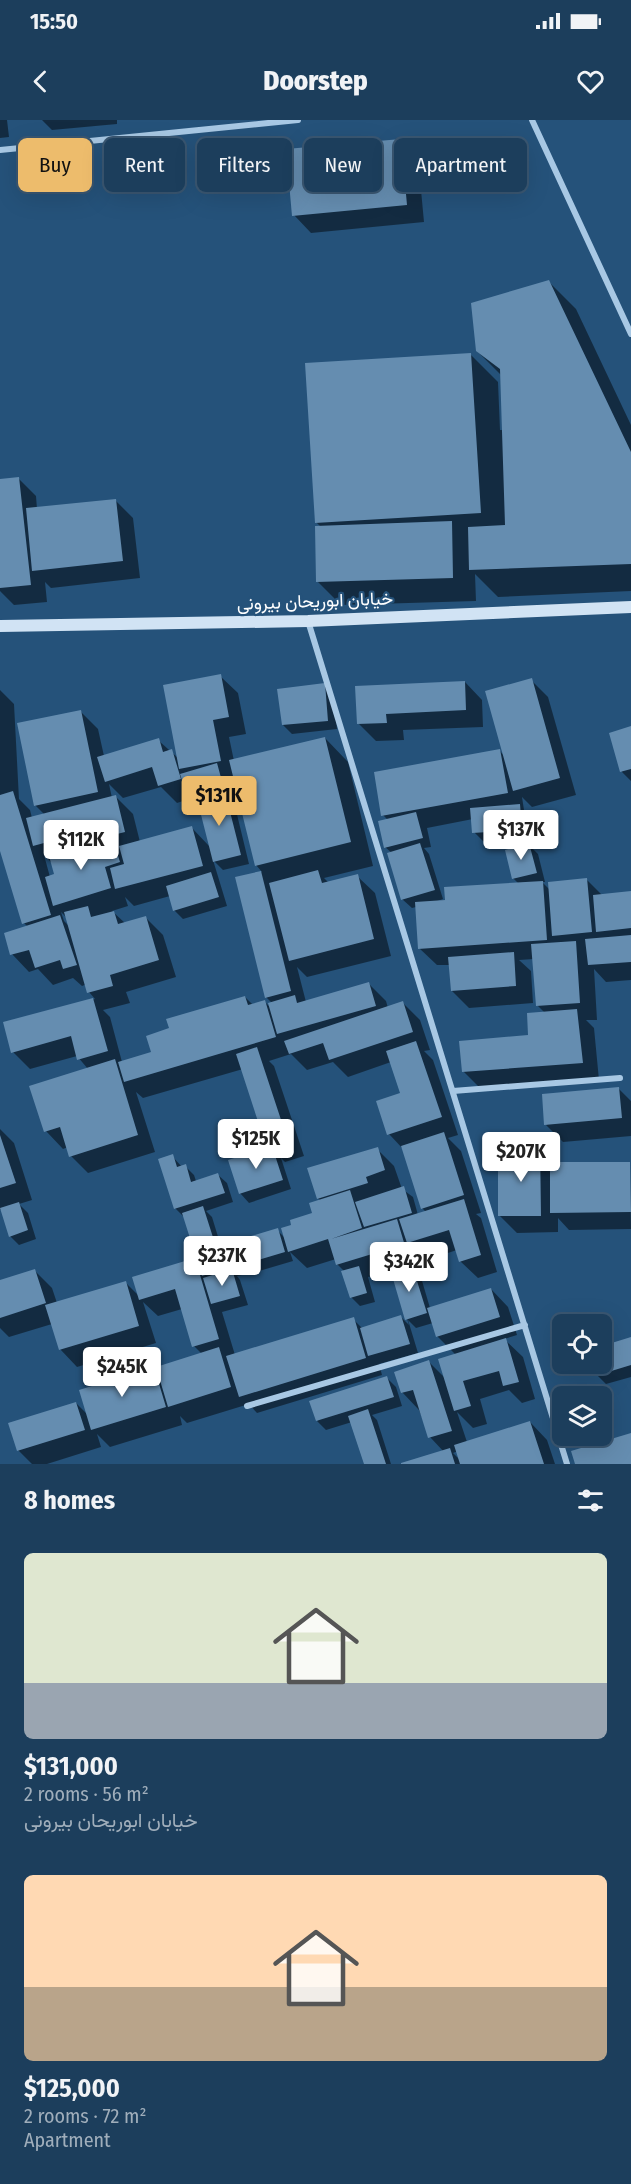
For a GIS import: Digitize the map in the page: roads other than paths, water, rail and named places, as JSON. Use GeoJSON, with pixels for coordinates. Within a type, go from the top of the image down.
{"type":"FeatureCollection","features":[{"type":"Feature","properties":{"kind":"street"},"geometry":{"type":"LineString","coordinates":[[0,150],[298,120]]}},
{"type":"Feature","properties":{"kind":"street"},"geometry":{"type":"LineString","coordinates":[[532,120],[631,334]]}},
{"type":"Feature","properties":{"kind":"street","name":"خیابان ابوریحان بیرونی"},"geometry":{"type":"LineString","coordinates":[[0,626],[308,621],[631,607]]}},
{"type":"Feature","properties":{"kind":"street"},"geometry":{"type":"LineString","coordinates":[[308,621],[567,1464]]}},
{"type":"Feature","properties":{"kind":"street"},"geometry":{"type":"LineString","coordinates":[[453,1091],[620,1078]]}},
{"type":"Feature","properties":{"kind":"street"},"geometry":{"type":"LineString","coordinates":[[247,1406],[525,1325]]}}]}
